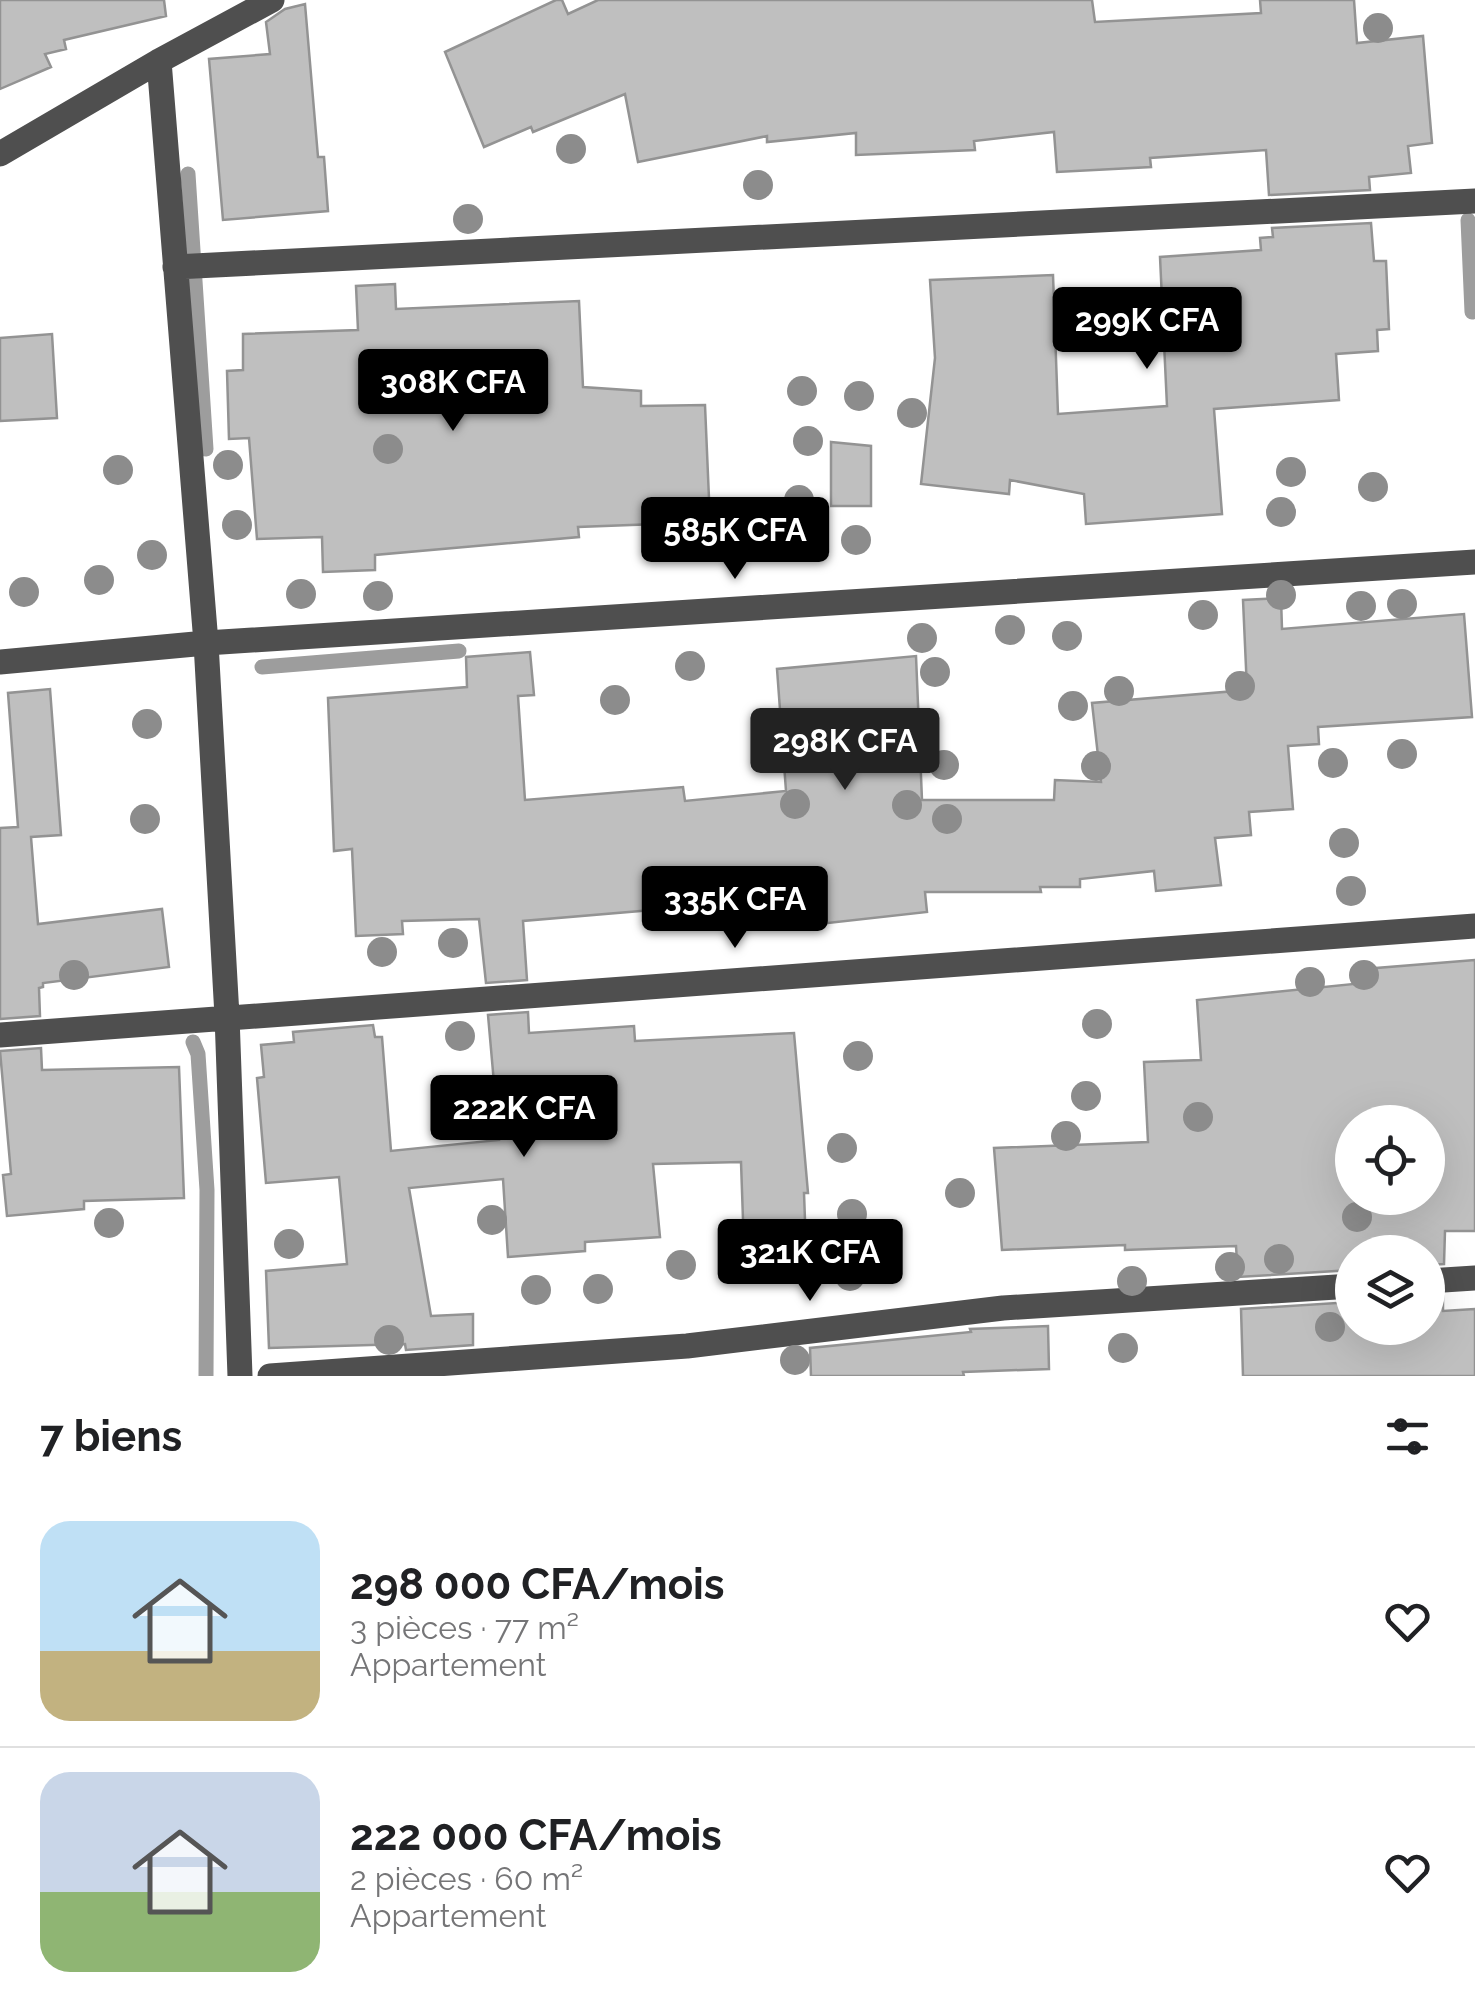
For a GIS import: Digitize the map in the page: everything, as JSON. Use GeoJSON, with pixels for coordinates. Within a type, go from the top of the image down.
{"type":"FeatureCollection","features":[{"type":"Feature","properties":{"kind":"street"},"geometry":{"type":"LineString","coordinates":[[0,154],[272,0]]}},
{"type":"Feature","properties":{"kind":"street"},"geometry":{"type":"LineString","coordinates":[[159,61],[206,643],[227,1016],[240,1376]]}},
{"type":"Feature","properties":{"kind":"street"},"geometry":{"type":"LineString","coordinates":[[175,267],[1475,201]]}},
{"type":"Feature","properties":{"kind":"street"},"geometry":{"type":"LineString","coordinates":[[0,662],[206,643],[1475,562]]}},
{"type":"Feature","properties":{"kind":"street"},"geometry":{"type":"LineString","coordinates":[[0,1034],[1475,926]]}},
{"type":"Feature","properties":{"kind":"street"},"geometry":{"type":"LineString","coordinates":[[1445,1280],[1475,1278]]}},
{"type":"Feature","properties":{"kind":"street"},"geometry":{"type":"LineString","coordinates":[[270,1376],[687,1346],[1003,1308],[1335,1287]]}},
{"type":"Feature","properties":{"kind":"building"},"geometry":{"type":"Polygon","coordinates":[[[0,0],[164,0],[166,16],[64,40],[66,49],[45,54],[51,67],[0,89],[0,0]]]}},
{"type":"Feature","properties":{"kind":"building"},"geometry":{"type":"Polygon","coordinates":[[[562,0],[568,14],[598,0],[1092,0],[1095,22],[1261,13],[1260,0],[1354,0],[1357,43],[1423,36],[1432,143],[1408,146],[1411,173],[1369,177],[1370,190],[1269,195],[1266,150],[1150,158],[1151,167],[1057,172],[1054,132],[974,141],[975,150],[856,155],[856,133],[767,142],[767,136],[638,162],[625,94],[533,132],[531,127],[484,147],[445,52],[562,0]]]}},
{"type":"Feature","properties":{"kind":"building"},"geometry":{"type":"Polygon","coordinates":[[[305,4],[318,157],[324,157],[328,211],[223,220],[209,59],[270,54],[266,22],[285,9],[305,4]]]}},
{"type":"Feature","properties":{"kind":"building"},"geometry":{"type":"Polygon","coordinates":[[[1371,223],[1374,261],[1386,261],[1389,329],[1377,330],[1378,351],[1336,354],[1339,400],[1214,409],[1222,514],[1086,524],[1084,494],[1010,480],[1009,494],[921,484],[935,358],[930,280],[1053,275],[1058,414],[1167,406],[1160,257],[1261,250],[1260,238],[1273,237],[1272,228],[1371,223]]]}},
{"type":"Feature","properties":{"kind":"building"},"geometry":{"type":"Polygon","coordinates":[[[395,284],[396,309],[579,301],[583,387],[641,391],[641,406],[705,405],[710,522],[578,527],[579,537],[375,555],[375,570],[323,572],[322,537],[257,539],[249,438],[229,439],[227,371],[243,370],[243,334],[358,330],[356,286],[395,284]]]}},
{"type":"Feature","properties":{"kind":"building"},"geometry":{"type":"Polygon","coordinates":[[[52,334],[57,418],[0,421],[0,338],[52,334]]]}},
{"type":"Feature","properties":{"kind":"building"},"geometry":{"type":"Polygon","coordinates":[[[831,442],[871,446],[871,506],[831,506],[831,442]]]}},
{"type":"Feature","properties":{"kind":"building"},"geometry":{"type":"Polygon","coordinates":[[[1281,598],[1282,629],[1464,614],[1472,717],[1318,727],[1319,744],[1288,746],[1293,809],[1249,812],[1251,835],[1215,838],[1221,885],[1156,891],[1154,871],[1080,879],[1080,887],[1040,887],[1041,892],[925,892],[927,912],[792,927],[735,903],[523,921],[527,980],[486,983],[479,919],[402,921],[403,934],[356,936],[352,849],[334,851],[328,698],[467,687],[466,657],[530,652],[534,695],[518,696],[525,800],[683,787],[685,801],[786,791],[777,669],[916,656],[922,800],[1054,800],[1055,780],[1101,782],[1092,703],[1247,690],[1243,600],[1281,598]]]}},
{"type":"Feature","properties":{"kind":"building"},"geometry":{"type":"Polygon","coordinates":[[[50,689],[61,835],[31,837],[38,924],[162,909],[169,967],[43,983],[39,988],[40,1016],[0,1019],[0,828],[18,827],[8,693],[50,689]]]}},
{"type":"Feature","properties":{"kind":"building"},"geometry":{"type":"Polygon","coordinates":[[[1475,960],[1475,1231],[1445,1231],[1445,1235],[1335,1235],[1335,1271],[1238,1277],[1236,1246],[1002,1250],[994,1148],[1148,1142],[1144,1062],[1201,1060],[1197,1000],[1354,984],[1352,970],[1475,960]]]}},
{"type":"Feature","properties":{"kind":"building"},"geometry":{"type":"Polygon","coordinates":[[[528,1012],[529,1033],[634,1026],[635,1041],[794,1033],[808,1193],[804,1193],[807,1274],[745,1277],[741,1162],[653,1164],[660,1237],[585,1242],[585,1251],[508,1257],[503,1179],[409,1188],[431,1316],[473,1314],[473,1345],[406,1350],[405,1344],[269,1348],[266,1271],[347,1264],[339,1177],[266,1183],[257,1078],[264,1077],[261,1045],[294,1042],[293,1032],[373,1025],[375,1037],[382,1037],[391,1151],[499,1140],[488,1015],[528,1012]]]}},
{"type":"Feature","properties":{"kind":"building"},"geometry":{"type":"Polygon","coordinates":[[[41,1048],[42,1070],[179,1067],[184,1198],[84,1201],[84,1209],[7,1216],[3,1175],[11,1174],[0,1051],[41,1048]]]}},
{"type":"Feature","properties":{"kind":"building"},"geometry":{"type":"Polygon","coordinates":[[[1335,1303],[1335,1345],[1445,1345],[1445,1311],[1475,1309],[1475,1376],[1243,1376],[1241,1309],[1335,1303]]]}},
{"type":"Feature","properties":{"kind":"building"},"geometry":{"type":"Polygon","coordinates":[[[1048,1326],[1049,1369],[963,1372],[964,1376],[811,1376],[810,1348],[971,1332],[970,1329],[1048,1326]]]}},
{"type":"Feature","properties":{"kind":"waterway"},"geometry":{"type":"LineString","coordinates":[[188,174],[206,449]]}},
{"type":"Feature","properties":{"kind":"waterway"},"geometry":{"type":"LineString","coordinates":[[1468,220],[1472,312]]}},
{"type":"Feature","properties":{"kind":"waterway"},"geometry":{"type":"LineString","coordinates":[[262,667],[459,651]]}},
{"type":"Feature","properties":{"kind":"waterway"},"geometry":{"type":"LineString","coordinates":[[193,1042],[198,1054],[207,1190],[206,1376]]}}]}
